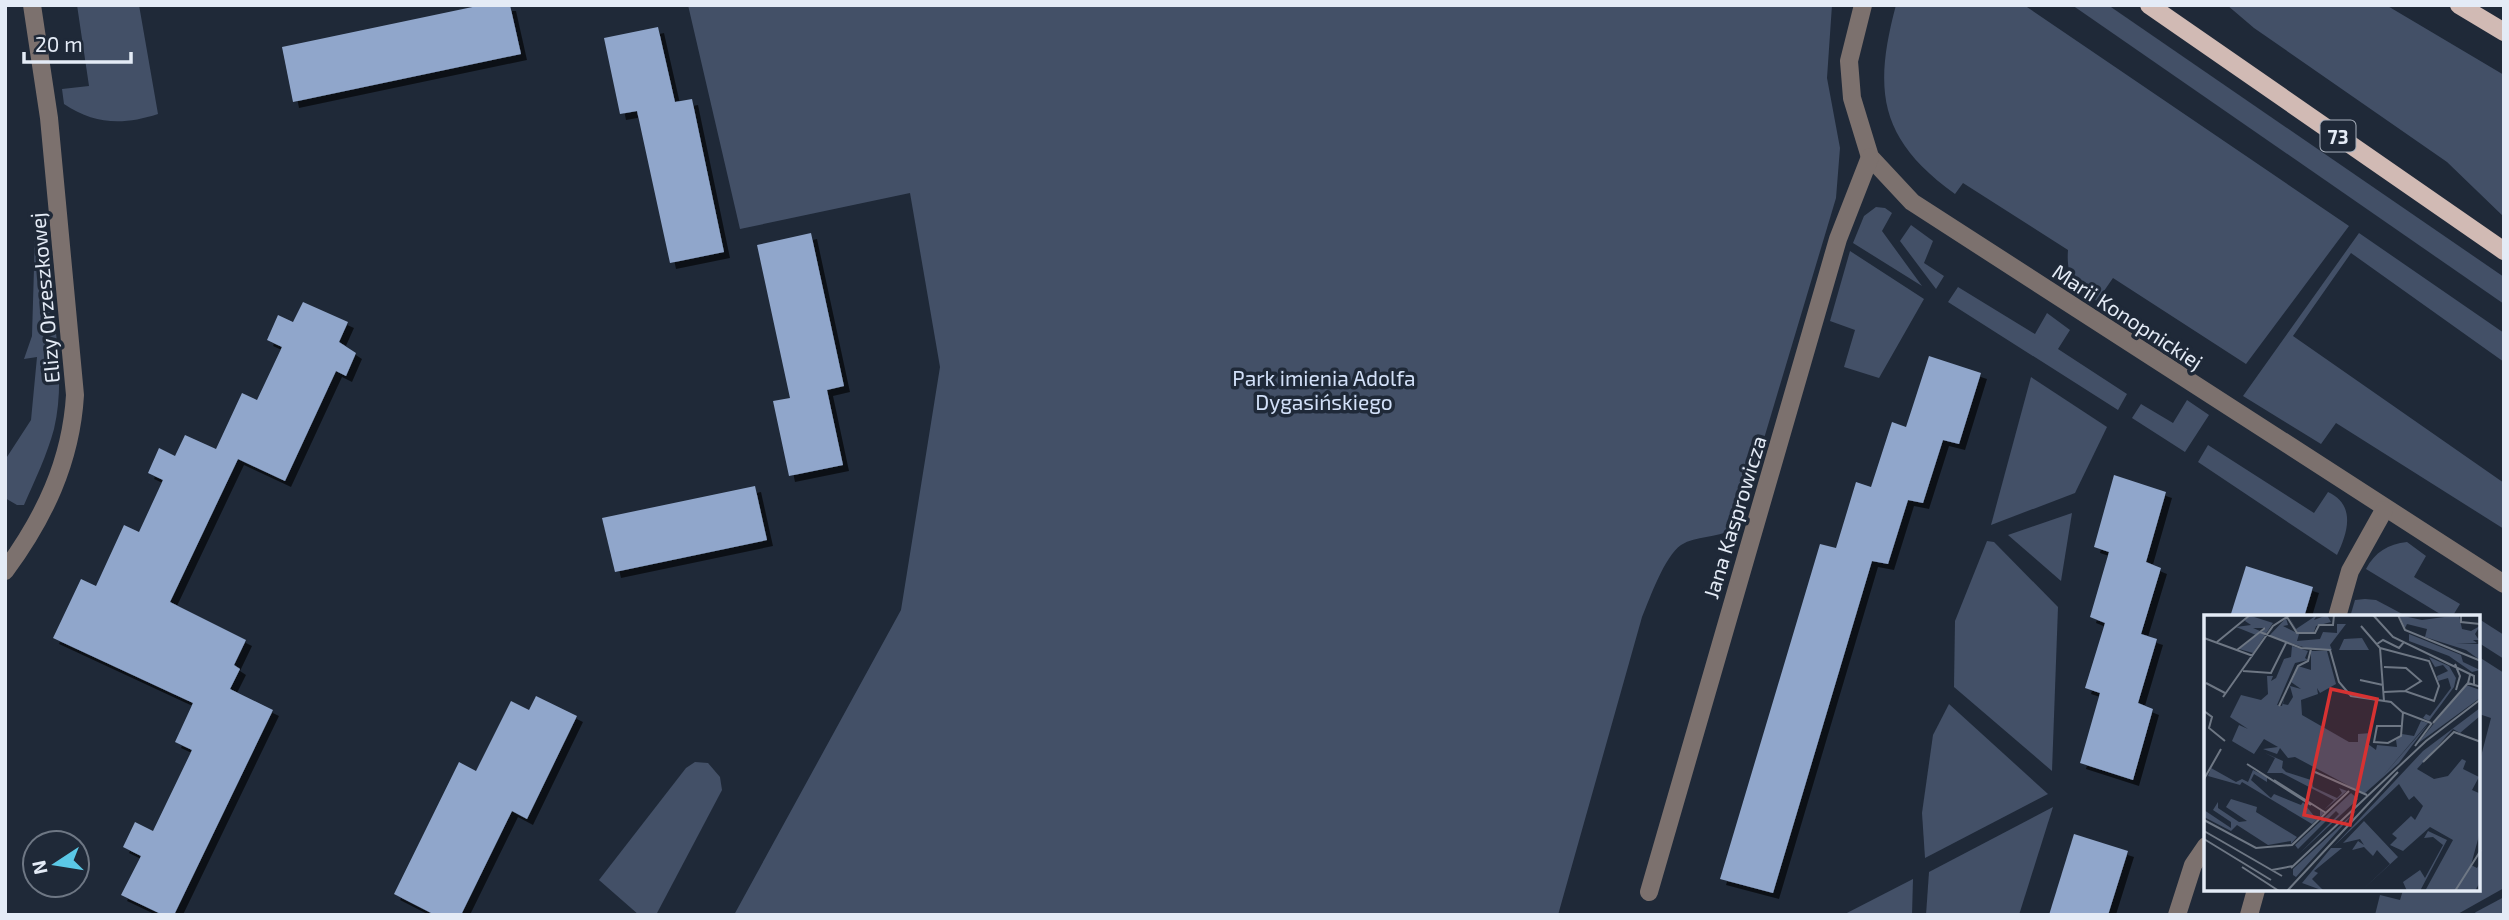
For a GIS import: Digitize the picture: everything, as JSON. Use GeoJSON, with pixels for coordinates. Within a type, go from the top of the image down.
{"type":"FeatureCollection","features":[{"type":"Feature","properties":{"kind":"main road","name":"73"},"geometry":{"type":"LineString","coordinates":[[2149,5],[2170,13],[2504,251]]}},
{"type":"Feature","properties":{"kind":"main road"},"geometry":{"type":"LineString","coordinates":[[2459,5],[2504,32]]}},
{"type":"Feature","properties":{"kind":"street","name":"Elizy Orzeszkowej"},"geometry":{"type":"LineString","coordinates":[[5,571],[30,537],[59,476],[70,439],[75,395],[52,144],[32,5]]}},
{"type":"Feature","properties":{"kind":"street","name":"Marii Konopnickiej"},"geometry":{"type":"LineString","coordinates":[[1863,5],[1849,61],[1852,98],[1870,157],[1912,202],[2384,510],[2504,584]]}},
{"type":"Feature","properties":{"kind":"street","name":"Jana Kasprowicza"},"geometry":{"type":"LineString","coordinates":[[1649,892],[1838,239],[1870,157]]}},
{"type":"Feature","properties":{"kind":"street"},"geometry":{"type":"LineString","coordinates":[[2338,615],[2350,571],[2384,510]]}},
{"type":"Feature","properties":{"kind":"street"},"geometry":{"type":"LineString","coordinates":[[2178,915],[2193,865],[2204,849]]}},
{"type":"Feature","properties":{"kind":"street"},"geometry":{"type":"LineString","coordinates":[[2249,915],[2255,892]]}},
{"type":"Feature","properties":{"kind":"green space"},"geometry":{"type":"Polygon","coordinates":[[[77,5],[139,5],[158,114],[133,120],[110,121],[87,116],[64,104],[62,89],[89,86],[77,5]]]}},
{"type":"Feature","properties":{"kind":"green space","name":"Park imienia Adolfa Dygasińskiego"},"geometry":{"type":"Polygon","coordinates":[[[688,5],[1832,5],[1827,78],[1840,148],[1836,198],[1754,472],[1733,529],[1681,545],[1663,568],[1653,589],[1642,617],[1558,915],[734,915],[901,610],[940,367],[910,193],[740,229],[688,5]]]}},
{"type":"Feature","properties":{"kind":"green space"},"geometry":{"type":"Polygon","coordinates":[[[1896,5],[2024,5],[2349,226],[2246,364],[2113,278],[2097,301],[2082,292],[2073,281],[2068,267],[2068,250],[1963,183],[1955,194],[1910,153],[1897,133],[1888,111],[1885,88],[1885,63],[1896,5]]]}},
{"type":"Feature","properties":{"kind":"green space"},"geometry":{"type":"Polygon","coordinates":[[[2072,5],[2108,5],[2504,277],[2504,304],[2072,5]]]}},
{"type":"Feature","properties":{"kind":"green space"},"geometry":{"type":"Polygon","coordinates":[[[2227,5],[2386,5],[2504,75],[2504,217],[2447,162],[2254,28],[2227,5]]]}},
{"type":"Feature","properties":{"kind":"green space"},"geometry":{"type":"Polygon","coordinates":[[[1876,207],[1885,208],[1892,213],[1882,231],[1922,286],[1853,243],[1864,216],[1876,207]]]}},
{"type":"Feature","properties":{"kind":"green space"},"geometry":{"type":"Polygon","coordinates":[[[1911,225],[1933,241],[1924,263],[1944,276],[1936,289],[1900,241],[1911,225]]]}},
{"type":"Feature","properties":{"kind":"green space"},"geometry":{"type":"Polygon","coordinates":[[[2359,233],[2504,333],[2504,362],[2351,253],[2293,336],[2504,483],[2504,529],[2336,423],[2321,444],[2243,396],[2359,233]]]}},
{"type":"Feature","properties":{"kind":"green space"},"geometry":{"type":"Polygon","coordinates":[[[35,234],[43,243],[46,257],[59,365],[58,408],[41,467],[24,505],[17,505],[5,498],[5,460],[31,420],[37,357],[24,359],[32,336],[35,234]]]}},
{"type":"Feature","properties":{"kind":"green space"},"geometry":{"type":"Polygon","coordinates":[[[1850,251],[1924,299],[1879,378],[1844,367],[1855,330],[1830,321],[1850,251]]]}},
{"type":"Feature","properties":{"kind":"green space"},"geometry":{"type":"Polygon","coordinates":[[[1958,287],[2035,334],[2047,313],[2070,330],[2058,349],[2127,394],[2118,410],[1948,302],[1958,287]]]}},
{"type":"Feature","properties":{"kind":"green space"},"geometry":{"type":"Polygon","coordinates":[[[2031,377],[2107,427],[2075,493],[1991,525],[2031,377]]]}},
{"type":"Feature","properties":{"kind":"green space"},"geometry":{"type":"Polygon","coordinates":[[[2187,400],[2209,415],[2185,452],[2132,418],[2141,404],[2173,423],[2187,400]]]}},
{"type":"Feature","properties":{"kind":"green space"},"geometry":{"type":"Polygon","coordinates":[[[2208,445],[2314,513],[2328,492],[2337,497],[2343,504],[2347,520],[2337,555],[2198,462],[2208,445]]]}},
{"type":"Feature","properties":{"kind":"green space"},"geometry":{"type":"Polygon","coordinates":[[[2072,513],[2061,581],[2008,535],[2072,513]]]}},
{"type":"Feature","properties":{"kind":"green space"},"geometry":{"type":"Polygon","coordinates":[[[1987,541],[1994,542],[2058,607],[2052,771],[1954,687],[1955,621],[1987,541]]]}},
{"type":"Feature","properties":{"kind":"green space"},"geometry":{"type":"Polygon","coordinates":[[[2407,542],[2426,556],[2414,577],[2460,604],[2453,615],[2442,615],[2366,569],[2383,550],[2407,542]]]}},
{"type":"Feature","properties":{"kind":"green space"},"geometry":{"type":"Polygon","coordinates":[[[2355,600],[2376,600],[2404,615],[2351,615],[2355,600]]]}},
{"type":"Feature","properties":{"kind":"green space"},"geometry":{"type":"Polygon","coordinates":[[[2481,620],[2504,635],[2504,659],[2481,644],[2481,620]]]}},
{"type":"Feature","properties":{"kind":"green space"},"geometry":{"type":"Polygon","coordinates":[[[2481,658],[2504,673],[2504,888],[2456,915],[2375,915],[2380,895],[2400,900],[2402,892],[2481,892],[2481,756],[2491,718],[2481,715],[2481,658]]]}},
{"type":"Feature","properties":{"kind":"green space"},"geometry":{"type":"Polygon","coordinates":[[[1949,704],[2048,794],[1925,858],[1922,813],[1933,735],[1949,704]]]}},
{"type":"Feature","properties":{"kind":"green space"},"geometry":{"type":"Polygon","coordinates":[[[695,762],[708,763],[720,777],[722,790],[656,915],[639,915],[599,880],[686,768],[695,762]]]}},
{"type":"Feature","properties":{"kind":"green space"},"geometry":{"type":"Polygon","coordinates":[[[2053,807],[2019,915],[1926,915],[1929,872],[2053,807]]]}},
{"type":"Feature","properties":{"kind":"green space"},"geometry":{"type":"Polygon","coordinates":[[[1913,879],[1912,915],[1843,915],[1913,879]]]}},
{"type":"Feature","properties":{"kind":"green space"},"geometry":{"type":"Polygon","coordinates":[[[2504,897],[2504,915],[2472,915],[2476,912],[2504,897]]]}},
{"type":"Feature","properties":{"kind":"building"},"geometry":{"type":"Polygon","coordinates":[[[482,5],[510,5],[521,54],[293,102],[282,47],[482,5]]]}},
{"type":"Feature","properties":{"kind":"building"},"geometry":{"type":"Polygon","coordinates":[[[658,27],[675,102],[692,99],[724,252],[670,263],[637,111],[620,114],[604,38],[658,27]]]}},
{"type":"Feature","properties":{"kind":"building"},"geometry":{"type":"Polygon","coordinates":[[[811,233],[844,386],[827,390],[843,465],[789,476],[773,401],[790,398],[757,245],[811,233]]]}},
{"type":"Feature","properties":{"kind":"building"},"geometry":{"type":"Polygon","coordinates":[[[303,302],[348,322],[339,342],[356,353],[346,376],[336,371],[285,481],[238,459],[170,602],[246,640],[234,665],[240,669],[230,689],[273,710],[174,915],[163,915],[121,895],[141,856],[123,847],[135,822],[153,831],[192,750],[175,742],[193,703],[53,638],[81,579],[96,586],[124,525],[139,532],[163,480],[148,473],[159,448],[175,456],[185,435],[216,449],[242,393],[257,400],[282,347],[267,340],[278,315],[293,322],[303,302]]]}},
{"type":"Feature","properties":{"kind":"building"},"geometry":{"type":"Polygon","coordinates":[[[1929,356],[1981,373],[1959,444],[1943,440],[1923,503],[1908,500],[1888,564],[1872,561],[1773,893],[1720,879],[1820,544],[1836,548],[1856,482],[1871,487],[1892,422],[1906,427],[1929,356]]]}},
{"type":"Feature","properties":{"kind":"building"},"geometry":{"type":"Polygon","coordinates":[[[2114,475],[2166,492],[2146,562],[2161,568],[2141,634],[2157,639],[2138,703],[2153,709],[2133,780],[2080,763],[2100,693],[2085,688],[2105,623],[2090,617],[2109,552],[2094,547],[2114,475]]]}},
{"type":"Feature","properties":{"kind":"building"},"geometry":{"type":"Polygon","coordinates":[[[755,486],[767,540],[615,572],[602,518],[755,486]]]}},
{"type":"Feature","properties":{"kind":"building"},"geometry":{"type":"Polygon","coordinates":[[[2246,566],[2313,587],[2305,615],[2231,615],[2246,566]]]}},
{"type":"Feature","properties":{"kind":"building"},"geometry":{"type":"Polygon","coordinates":[[[536,696],[577,716],[527,819],[512,811],[461,915],[435,915],[394,894],[459,762],[476,771],[511,701],[529,710],[536,696]]]}},
{"type":"Feature","properties":{"kind":"building"},"geometry":{"type":"Polygon","coordinates":[[[2074,834],[2128,851],[2108,915],[2049,915],[2074,834]]]}}]}
